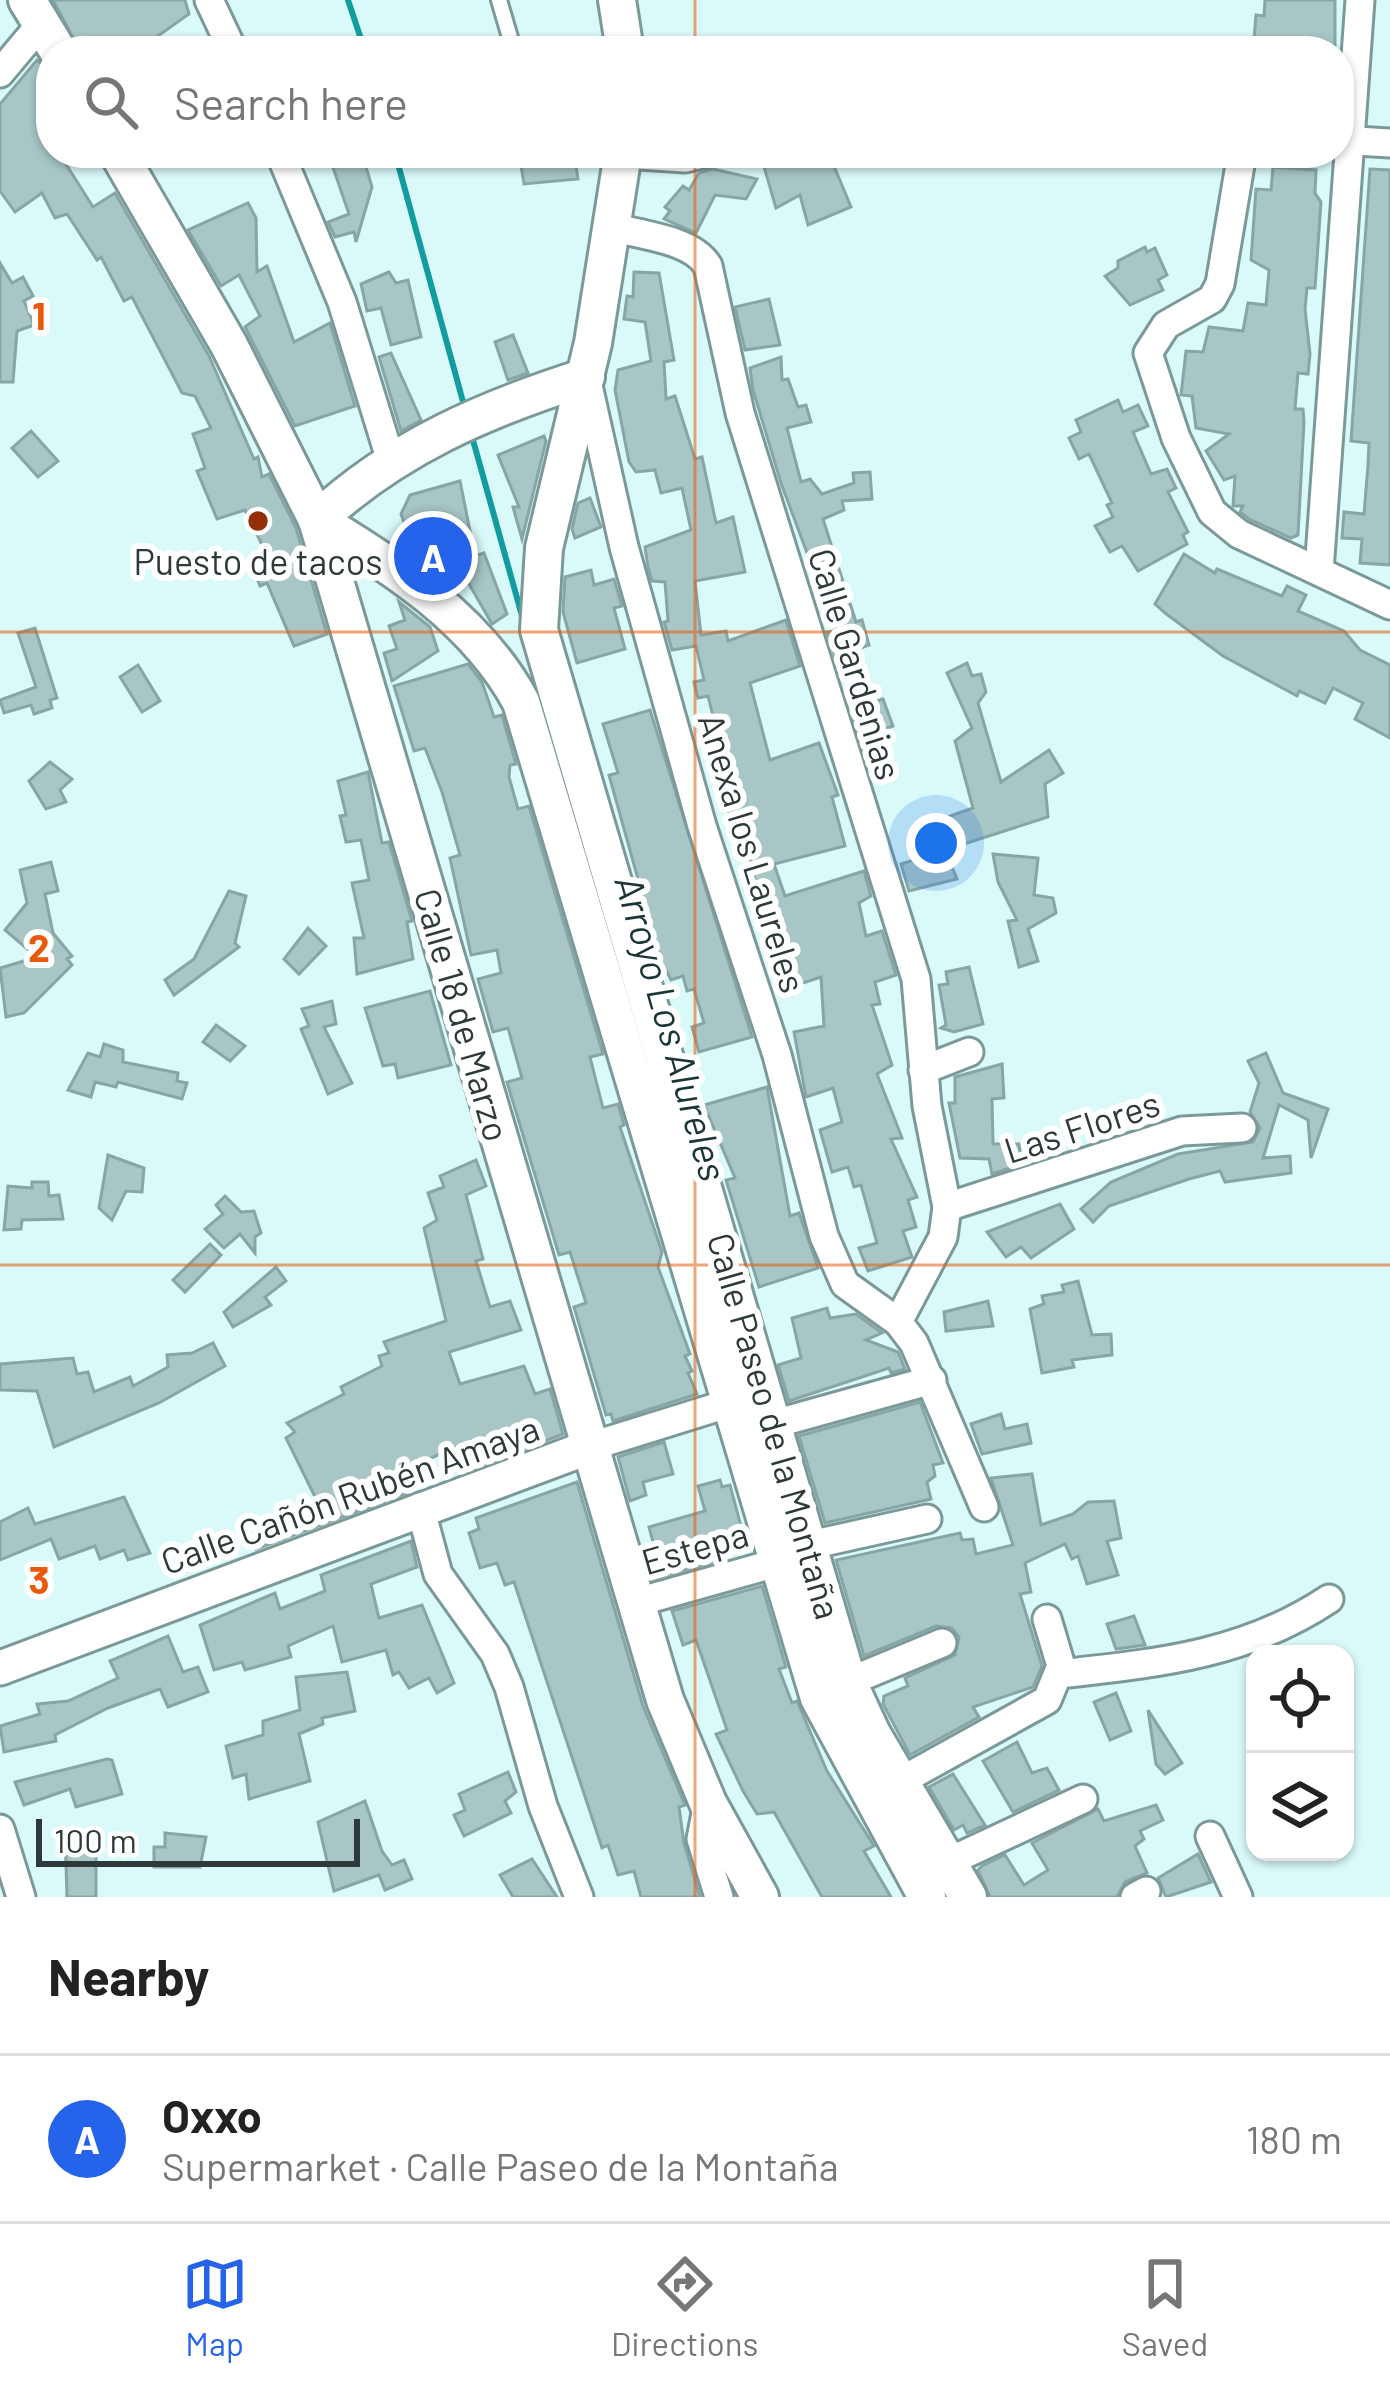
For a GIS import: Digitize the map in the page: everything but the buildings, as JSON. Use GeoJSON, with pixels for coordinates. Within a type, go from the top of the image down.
{"type":"FeatureCollection","features":[{"type":"Feature","properties":{"kind":"main road"},"geometry":{"type":"LineString","coordinates":[[617,0],[623,36]]}},
{"type":"Feature","properties":{"kind":"main road","name":"Calle 18 de Marzo"},"geometry":{"type":"LineString","coordinates":[[127,168],[229,345],[317,520],[453,994],[665,1700],[708,1803],[760,1897]]}},
{"type":"Feature","properties":{"kind":"main road","name":"Calle Paseo de la Montaña"},"geometry":{"type":"LineString","coordinates":[[620,168],[586,377],[544,548],[539,630],[848,1682],[899,1782],[968,1897]]}},
{"type":"Feature","properties":{"kind":"main road"},"geometry":{"type":"LineString","coordinates":[[317,520],[392,461],[446,428],[586,377]]}},
{"type":"Feature","properties":{"kind":"main road","name":"Calle Paseo de la Montaña"},"geometry":{"type":"LineString","coordinates":[[317,520],[418,587],[484,646],[521,701],[776,1563],[833,1730],[927,1897]]}},
{"type":"Feature","properties":{"kind":"street"},"geometry":{"type":"LineString","coordinates":[[209,0],[226,36]]}},
{"type":"Feature","properties":{"kind":"street"},"geometry":{"type":"LineString","coordinates":[[1354,49],[1360,0]]}},
{"type":"Feature","properties":{"kind":"street"},"geometry":{"type":"LineString","coordinates":[[0,73],[42,25]]}},
{"type":"Feature","properties":{"kind":"street"},"geometry":{"type":"LineString","coordinates":[[1354,141],[1390,143]]}},
{"type":"Feature","properties":{"kind":"street"},"geometry":{"type":"LineString","coordinates":[[286,168],[342,302],[392,461]]}},
{"type":"Feature","properties":{"kind":"street"},"geometry":{"type":"LineString","coordinates":[[1239,168],[1220,284],[1212,299],[1155,336],[1148,352],[1150,372],[1176,438],[1222,525],[1390,605]]}},
{"type":"Feature","properties":{"kind":"street"},"geometry":{"type":"LineString","coordinates":[[1319,571],[1341,168]]}},
{"type":"Feature","properties":{"kind":"street","name":"Calle Gardenias"},"geometry":{"type":"LineString","coordinates":[[611,227],[683,247],[701,255],[708,266],[740,413],[916,979],[923,1070],[946,1207],[944,1237],[898,1322]]}},
{"type":"Feature","properties":{"kind":"street","name":"Anexa los Laureles"},"geometry":{"type":"LineString","coordinates":[[586,377],[624,547],[702,826],[777,1054],[824,1236],[845,1284],[898,1322]]}},
{"type":"Feature","properties":{"kind":"street"},"geometry":{"type":"LineString","coordinates":[[923,1070],[969,1052]]}},
{"type":"Feature","properties":{"kind":"street","name":"Las Flores"},"geometry":{"type":"LineString","coordinates":[[946,1207],[1181,1132],[1242,1128]]}},
{"type":"Feature","properties":{"kind":"street"},"geometry":{"type":"LineString","coordinates":[[898,1322],[932,1380],[984,1507]]}},
{"type":"Feature","properties":{"kind":"street"},"geometry":{"type":"LineString","coordinates":[[774,1424],[932,1380]]}},
{"type":"Feature","properties":{"kind":"street","name":"Calle Cañón Rubén Amaya"},"geometry":{"type":"LineString","coordinates":[[0,1668],[420,1507],[730,1403]]}},
{"type":"Feature","properties":{"kind":"street"},"geometry":{"type":"LineString","coordinates":[[420,1507],[438,1574],[495,1654],[509,1687],[543,1806],[579,1897]]}},
{"type":"Feature","properties":{"kind":"street"},"geometry":{"type":"LineString","coordinates":[[810,1545],[927,1519]]}},
{"type":"Feature","properties":{"kind":"street","name":"Estepa"},"geometry":{"type":"LineString","coordinates":[[634,1603],[776,1563]]}},
{"type":"Feature","properties":{"kind":"street"},"geometry":{"type":"LineString","coordinates":[[1060,1674],[1220,1650],[1283,1630],[1329,1599]]}},
{"type":"Feature","properties":{"kind":"street"},"geometry":{"type":"LineString","coordinates":[[899,1782],[1018,1721],[1047,1700],[1060,1674],[1047,1619]]}},
{"type":"Feature","properties":{"kind":"street"},"geometry":{"type":"LineString","coordinates":[[848,1682],[942,1643]]}},
{"type":"Feature","properties":{"kind":"street"},"geometry":{"type":"LineString","coordinates":[[947,1862],[1083,1799]]}},
{"type":"Feature","properties":{"kind":"street"},"geometry":{"type":"LineString","coordinates":[[708,1803],[701,1839],[718,1897]]}},
{"type":"Feature","properties":{"kind":"street"},"geometry":{"type":"LineString","coordinates":[[0,1829],[21,1897]]}},
{"type":"Feature","properties":{"kind":"street"},"geometry":{"type":"LineString","coordinates":[[1210,1836],[1238,1897]]}},
{"type":"Feature","properties":{"kind":"lane"},"geometry":{"type":"LineString","coordinates":[[499,0],[510,36]]}},
{"type":"Feature","properties":{"kind":"waterway","name":"Arroyo Los Alureles"},"geometry":{"type":"LineString","coordinates":[[348,0],[360,36]]}},
{"type":"Feature","properties":{"kind":"waterway","name":"Arroyo Los Alureles"},"geometry":{"type":"LineString","coordinates":[[399,168],[465,409]]}},
{"type":"Feature","properties":{"kind":"waterway","name":"Arroyo Los Alureles"},"geometry":{"type":"LineString","coordinates":[[471,433],[524,623]]}},
{"type":"Feature","properties":{"kind":"place","name":"Puesto de tacos"},"geometry":{"type":"Point","coordinates":[258,521]}},
{"type":"Feature","properties":{"kind":"place","name":"Oxxo"},"geometry":{"type":"Point","coordinates":[433,556]}}]}
